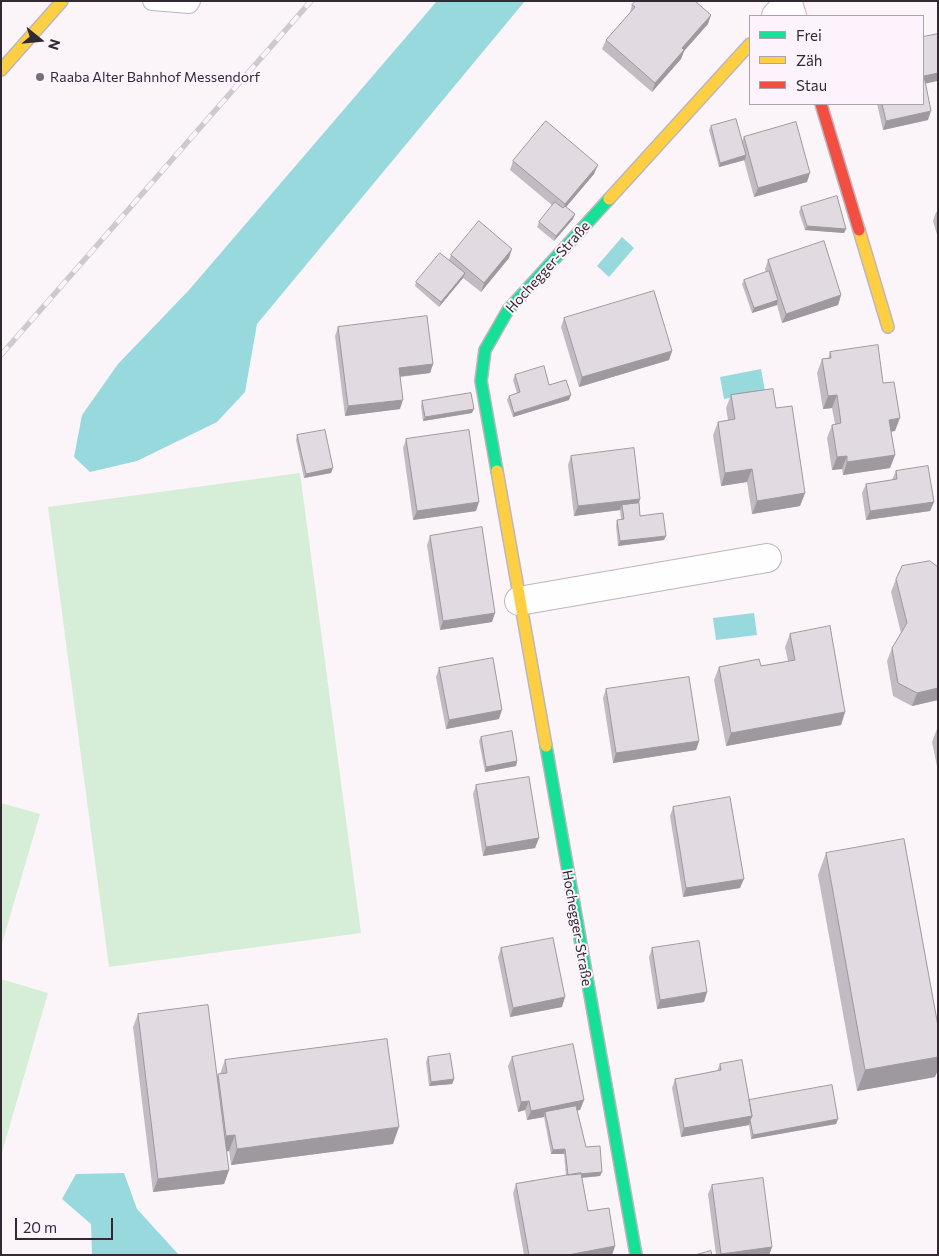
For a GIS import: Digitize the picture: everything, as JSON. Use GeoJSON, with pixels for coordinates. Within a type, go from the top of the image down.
{"type":"FeatureCollection","features":[{"type":"Feature","properties":{"kind":"street"},"geometry":{"type":"LineString","coordinates":[[1,70],[62,1]]}},
{"type":"Feature","properties":{"kind":"street","name":"Hochegger-Straße"},"geometry":{"type":"LineString","coordinates":[[636,1255],[518,602],[481,381],[484,350],[508,310],[749,45]]}},
{"type":"Feature","properties":{"kind":"street"},"geometry":{"type":"LineString","coordinates":[[821,105],[888,327]]}},
{"type":"Feature","properties":{"kind":"street"},"geometry":{"type":"LineString","coordinates":[[518,602],[767,558]]}},
{"type":"Feature","properties":{"kind":"lane"},"geometry":{"type":"LineString","coordinates":[[152,1],[189,4],[191,1]]}},
{"type":"Feature","properties":{"kind":"green space"},"geometry":{"type":"Polygon","coordinates":[[[300,473],[361,933],[109,967],[48,507],[300,473]]]}},
{"type":"Feature","properties":{"kind":"green space"},"geometry":{"type":"Polygon","coordinates":[[[1,803],[40,814],[1,947],[1,803]]]}},
{"type":"Feature","properties":{"kind":"green space"},"geometry":{"type":"Polygon","coordinates":[[[1,979],[48,993],[1,1156],[1,979]]]}},
{"type":"Feature","properties":{"kind":"water"},"geometry":{"type":"Polygon","coordinates":[[[437,1],[525,1],[257,324],[245,392],[217,422],[137,461],[90,472],[74,457],[82,415],[118,364],[189,290],[437,1]]]}},
{"type":"Feature","properties":{"kind":"water"},"geometry":{"type":"Polygon","coordinates":[[[622,237],[634,248],[609,277],[597,266],[622,237]]]}},
{"type":"Feature","properties":{"kind":"water"},"geometry":{"type":"Polygon","coordinates":[[[761,369],[765,391],[724,399],[720,377],[761,369]]]}},
{"type":"Feature","properties":{"kind":"water"},"geometry":{"type":"Polygon","coordinates":[[[754,613],[757,635],[716,640],[713,618],[754,613]]]}},
{"type":"Feature","properties":{"kind":"water"},"geometry":{"type":"Polygon","coordinates":[[[124,1173],[137,1209],[179,1255],[92,1255],[91,1224],[62,1199],[76,1174],[124,1173]]]}},
{"type":"Feature","properties":{"kind":"building"},"geometry":{"type":"Polygon","coordinates":[[[636,1],[695,1],[711,15],[655,83],[606,40],[635,7],[632,5],[636,1]]]}},
{"type":"Feature","properties":{"kind":"building"},"geometry":{"type":"Polygon","coordinates":[[[938,34],[938,73],[924,76],[924,37],[938,34]]]}},
{"type":"Feature","properties":{"kind":"building"},"geometry":{"type":"Polygon","coordinates":[[[924,76],[931,111],[886,121],[882,105],[924,105],[924,76]]]}},
{"type":"Feature","properties":{"kind":"building"},"geometry":{"type":"Polygon","coordinates":[[[736,119],[746,155],[720,163],[711,126],[736,119]]]}},
{"type":"Feature","properties":{"kind":"building"},"geometry":{"type":"Polygon","coordinates":[[[546,121],[598,165],[565,204],[513,161],[546,121]]]}},
{"type":"Feature","properties":{"kind":"building"},"geometry":{"type":"Polygon","coordinates":[[[796,122],[810,173],[758,188],[744,137],[796,122]]]}},
{"type":"Feature","properties":{"kind":"building"},"geometry":{"type":"Polygon","coordinates":[[[837,196],[846,229],[807,226],[801,207],[837,196]]]}},
{"type":"Feature","properties":{"kind":"building"},"geometry":{"type":"Polygon","coordinates":[[[555,202],[563,208],[565,206],[575,214],[556,236],[539,222],[555,202]]]}},
{"type":"Feature","properties":{"kind":"building"},"geometry":{"type":"Polygon","coordinates":[[[479,221],[512,249],[484,283],[451,255],[479,221]]]}},
{"type":"Feature","properties":{"kind":"building"},"geometry":{"type":"Polygon","coordinates":[[[824,241],[841,295],[786,314],[768,260],[824,241]]]}},
{"type":"Feature","properties":{"kind":"building"},"geometry":{"type":"Polygon","coordinates":[[[440,253],[465,273],[441,302],[416,282],[440,253]]]}},
{"type":"Feature","properties":{"kind":"building"},"geometry":{"type":"Polygon","coordinates":[[[769,271],[778,300],[754,308],[744,280],[769,271]]]}},
{"type":"Feature","properties":{"kind":"building"},"geometry":{"type":"Polygon","coordinates":[[[654,291],[672,351],[582,377],[564,318],[654,291]]]}},
{"type":"Feature","properties":{"kind":"building"},"geometry":{"type":"Polygon","coordinates":[[[427,316],[433,364],[399,368],[403,400],[348,406],[338,327],[427,316]]]}},
{"type":"Feature","properties":{"kind":"building"},"geometry":{"type":"Polygon","coordinates":[[[878,345],[883,383],[894,382],[900,418],[889,420],[895,455],[847,462],[847,456],[837,457],[832,425],[841,423],[837,395],[828,396],[822,359],[831,358],[830,352],[878,345]]]}},
{"type":"Feature","properties":{"kind":"building"},"geometry":{"type":"Polygon","coordinates":[[[544,366],[549,385],[566,380],[571,395],[514,413],[509,396],[520,392],[515,375],[544,366]]]}},
{"type":"Feature","properties":{"kind":"building"},"geometry":{"type":"Polygon","coordinates":[[[773,389],[776,408],[792,406],[805,493],[757,501],[752,469],[725,473],[718,422],[735,419],[731,395],[773,389]]]}},
{"type":"Feature","properties":{"kind":"building"},"geometry":{"type":"Polygon","coordinates":[[[471,393],[474,409],[425,417],[422,401],[471,393]]]}},
{"type":"Feature","properties":{"kind":"building"},"geometry":{"type":"Polygon","coordinates":[[[325,430],[333,468],[306,474],[297,435],[325,430]]]}},
{"type":"Feature","properties":{"kind":"building"},"geometry":{"type":"Polygon","coordinates":[[[469,430],[479,502],[417,511],[406,439],[469,430]]]}},
{"type":"Feature","properties":{"kind":"building"},"geometry":{"type":"Polygon","coordinates":[[[634,448],[640,499],[578,506],[571,456],[634,448]]]}},
{"type":"Feature","properties":{"kind":"building"},"geometry":{"type":"Polygon","coordinates":[[[928,466],[934,502],[870,511],[866,484],[897,479],[896,471],[928,466]]]}},
{"type":"Feature","properties":{"kind":"building"},"geometry":{"type":"Polygon","coordinates":[[[639,503],[640,516],[663,513],[666,536],[620,541],[617,520],[624,519],[622,505],[639,503]]]}},
{"type":"Feature","properties":{"kind":"building"},"geometry":{"type":"Polygon","coordinates":[[[482,527],[495,613],[443,621],[430,536],[482,527]]]}},
{"type":"Feature","properties":{"kind":"building"},"geometry":{"type":"Polygon","coordinates":[[[930,561],[938,567],[938,688],[917,693],[898,683],[892,648],[907,623],[896,579],[902,566],[930,561]]]}},
{"type":"Feature","properties":{"kind":"building"},"geometry":{"type":"Polygon","coordinates":[[[830,626],[845,712],[731,733],[719,667],[759,659],[761,666],[795,660],[790,634],[830,626]]]}},
{"type":"Feature","properties":{"kind":"building"},"geometry":{"type":"Polygon","coordinates":[[[493,658],[502,710],[449,720],[439,668],[493,658]]]}},
{"type":"Feature","properties":{"kind":"building"},"geometry":{"type":"Polygon","coordinates":[[[689,677],[699,741],[616,753],[606,689],[689,677]]]}},
{"type":"Feature","properties":{"kind":"building"},"geometry":{"type":"Polygon","coordinates":[[[512,731],[517,761],[486,767],[481,737],[512,731]]]}},
{"type":"Feature","properties":{"kind":"building"},"geometry":{"type":"Polygon","coordinates":[[[529,777],[539,838],[486,847],[476,785],[529,777]]]}},
{"type":"Feature","properties":{"kind":"building"},"geometry":{"type":"Polygon","coordinates":[[[730,797],[744,879],[686,888],[673,807],[730,797]]]}},
{"type":"Feature","properties":{"kind":"building"},"geometry":{"type":"Polygon","coordinates":[[[904,839],[938,1026],[938,1057],[865,1070],[826,853],[904,839]]]}},
{"type":"Feature","properties":{"kind":"building"},"geometry":{"type":"Polygon","coordinates":[[[553,938],[565,997],[513,1008],[501,948],[553,938]]]}},
{"type":"Feature","properties":{"kind":"building"},"geometry":{"type":"Polygon","coordinates":[[[699,941],[707,992],[660,1000],[652,948],[699,941]]]}},
{"type":"Feature","properties":{"kind":"building"},"geometry":{"type":"Polygon","coordinates":[[[208,1005],[229,1170],[158,1179],[138,1014],[208,1005]]]}},
{"type":"Feature","properties":{"kind":"building"},"geometry":{"type":"Polygon","coordinates":[[[387,1039],[399,1127],[237,1149],[235,1135],[226,1136],[218,1074],[227,1073],[225,1060],[387,1039]]]}},
{"type":"Feature","properties":{"kind":"building"},"geometry":{"type":"Polygon","coordinates":[[[573,1044],[584,1100],[531,1111],[529,1101],[521,1102],[512,1057],[573,1044]]]}},
{"type":"Feature","properties":{"kind":"building"},"geometry":{"type":"Polygon","coordinates":[[[450,1054],[454,1079],[431,1082],[428,1057],[450,1054]]]}},
{"type":"Feature","properties":{"kind":"building"},"geometry":{"type":"Polygon","coordinates":[[[742,1060],[752,1116],[684,1128],[675,1079],[721,1070],[720,1064],[742,1060]]]}},
{"type":"Feature","properties":{"kind":"building"},"geometry":{"type":"Polygon","coordinates":[[[832,1085],[838,1119],[753,1135],[749,1100],[832,1085]]]}},
{"type":"Feature","properties":{"kind":"building"},"geometry":{"type":"Polygon","coordinates":[[[576,1106],[586,1147],[600,1146],[602,1172],[568,1175],[565,1149],[553,1150],[545,1112],[576,1106]]]}},
{"type":"Feature","properties":{"kind":"building"},"geometry":{"type":"Polygon","coordinates":[[[581,1173],[588,1211],[609,1208],[615,1246],[568,1255],[529,1255],[516,1184],[581,1173]]]}},
{"type":"Feature","properties":{"kind":"building"},"geometry":{"type":"Polygon","coordinates":[[[763,1178],[772,1247],[721,1254],[712,1185],[763,1178]]]}},
{"type":"Feature","properties":{"kind":"building"},"geometry":{"type":"Polygon","coordinates":[[[711,1251],[712,1255],[695,1255],[711,1251]]]}},
{"type":"Feature","properties":{"kind":"railway"},"geometry":{"type":"LineString","coordinates":[[1,355],[311,1]]}},
{"type":"Feature","properties":{"kind":"traffic: fast"},"geometry":{"type":"LineString","coordinates":[[497,471],[481,381],[485,350],[508,310],[609,199]]}},
{"type":"Feature","properties":{"kind":"traffic: fast"},"geometry":{"type":"LineString","coordinates":[[546,746],[636,1255]]}},
{"type":"Feature","properties":{"kind":"traffic: slow"},"geometry":{"type":"LineString","coordinates":[[1,70],[62,1]]}},
{"type":"Feature","properties":{"kind":"traffic: slow"},"geometry":{"type":"LineString","coordinates":[[609,199],[749,45]]}},
{"type":"Feature","properties":{"kind":"traffic: slow"},"geometry":{"type":"LineString","coordinates":[[859,230],[888,327]]}},
{"type":"Feature","properties":{"kind":"traffic: slow"},"geometry":{"type":"LineString","coordinates":[[497,471],[546,746]]}},
{"type":"Feature","properties":{"kind":"traffic: jam"},"geometry":{"type":"LineString","coordinates":[[821,105],[859,230]]}},
{"type":"Feature","properties":{"kind":"place","name":"Raaba Alter Bahnhof Messendorf"},"geometry":{"type":"Point","coordinates":[40,77]}}]}
